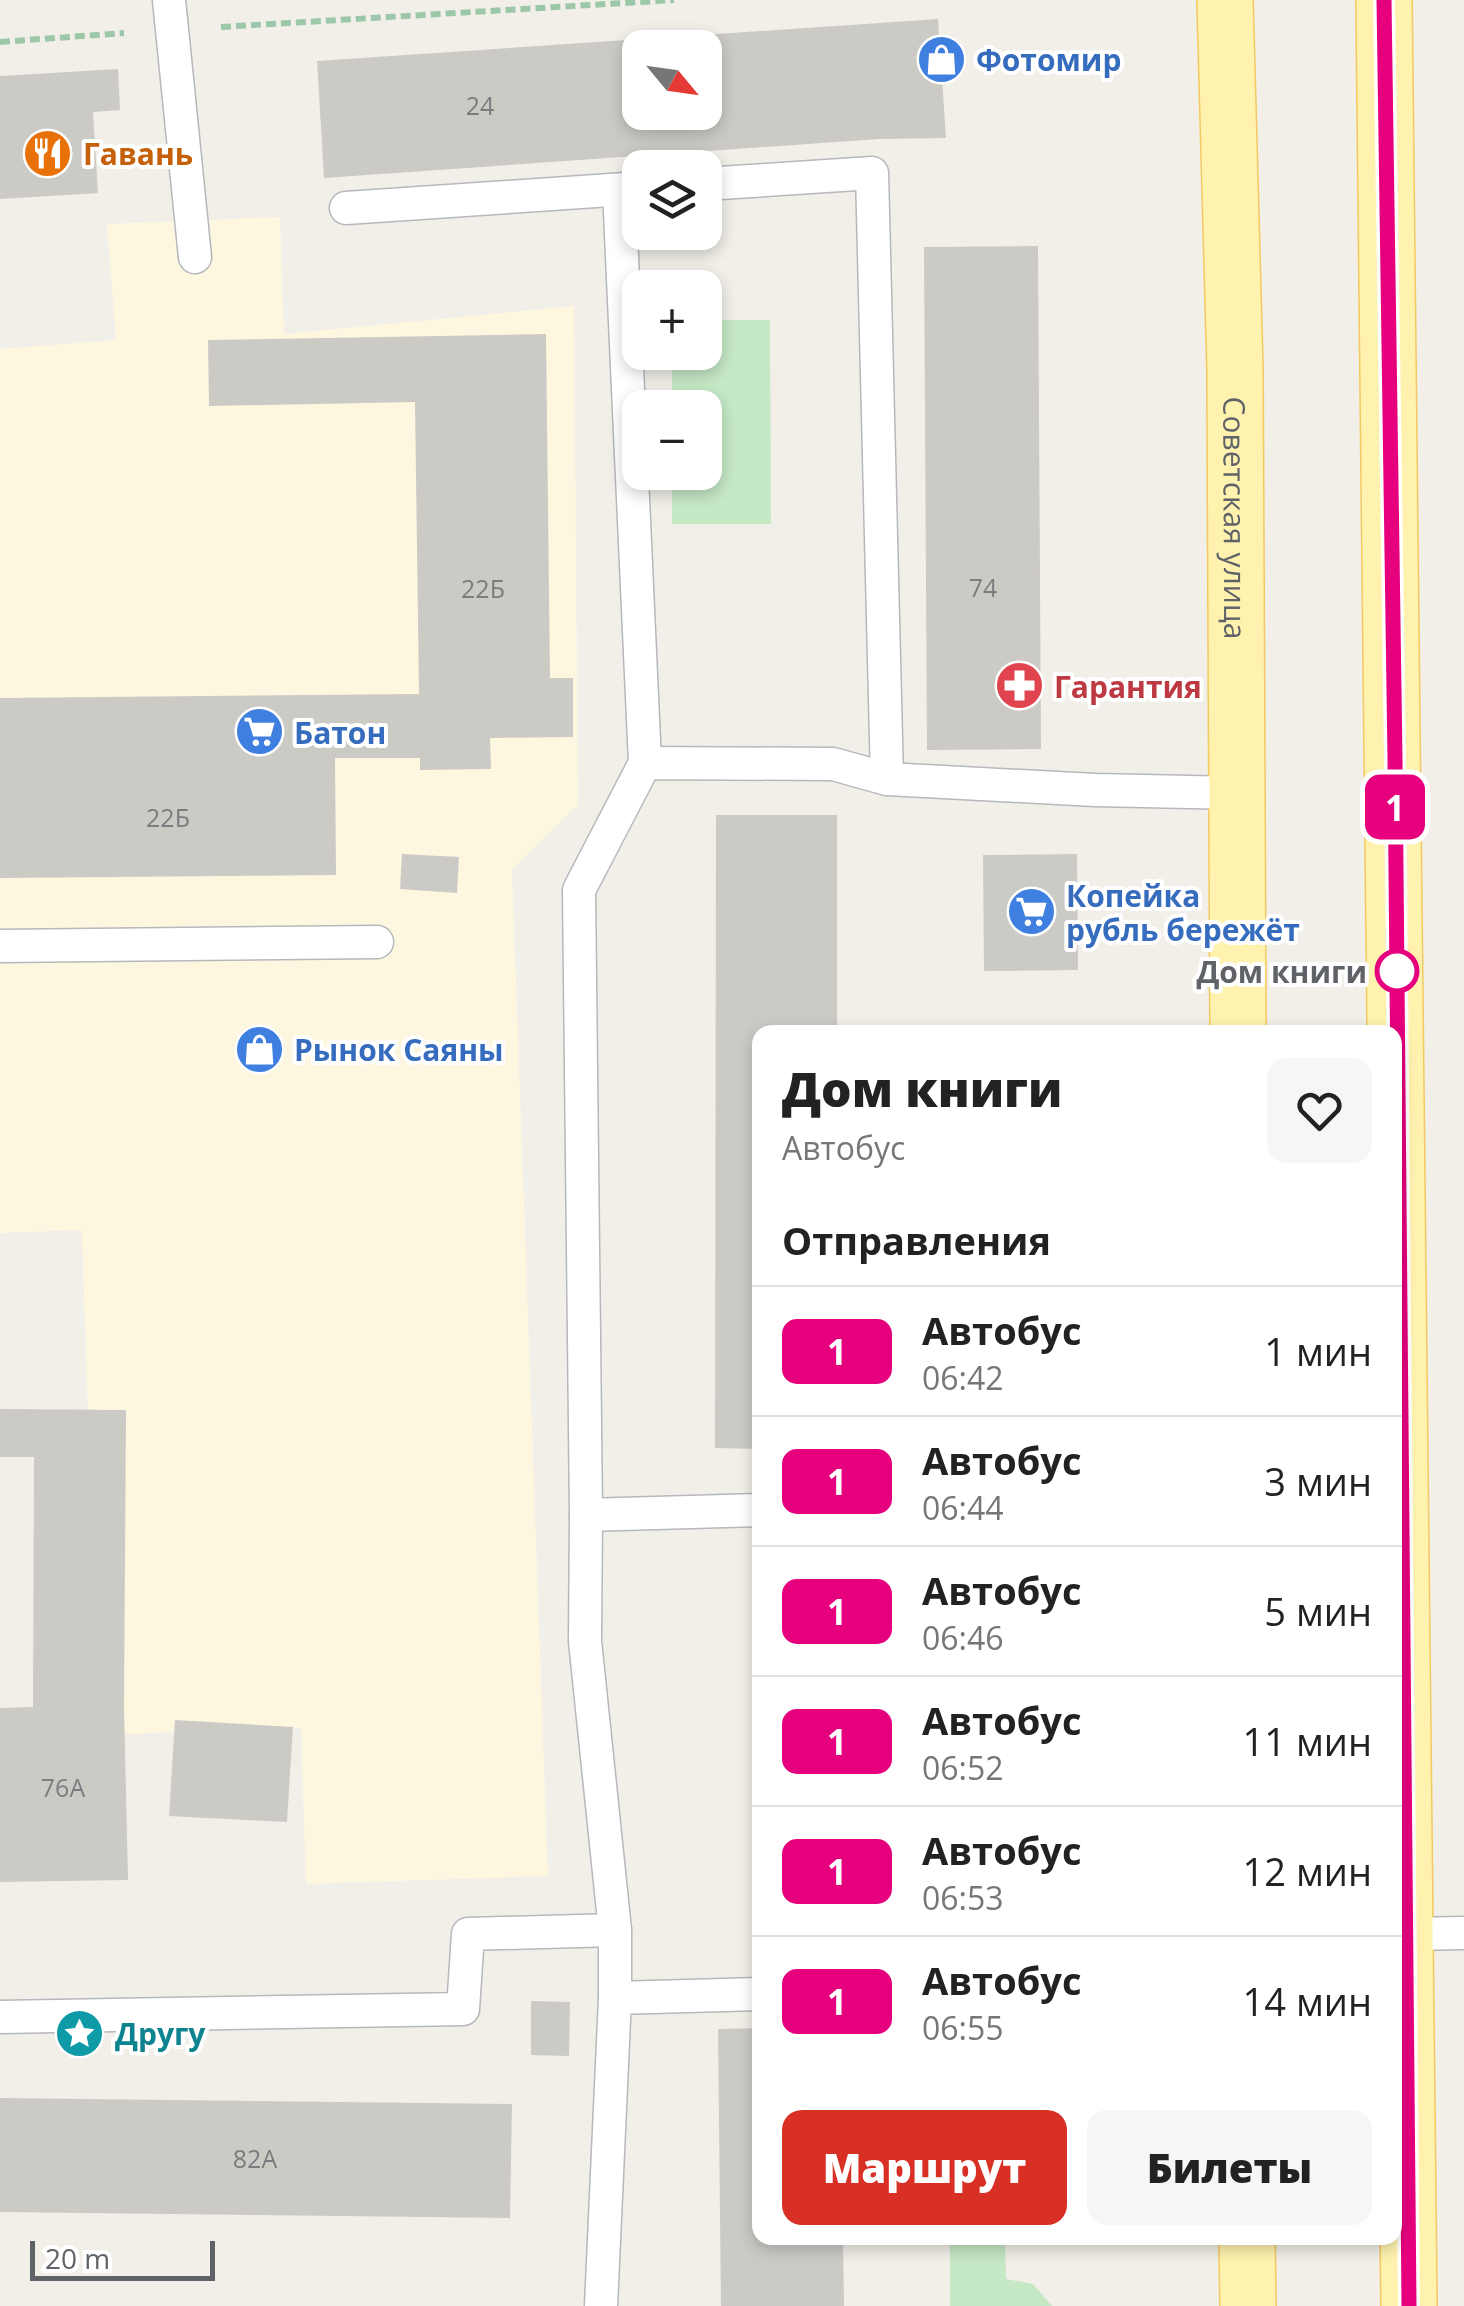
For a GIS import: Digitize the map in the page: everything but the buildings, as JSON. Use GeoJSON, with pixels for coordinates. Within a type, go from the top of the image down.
{"type":"FeatureCollection","features":[{"type":"Feature","properties":{"kind":"main road","name":"Советская улица"},"geometry":{"type":"LineString","coordinates":[[1226,0],[1235,370],[1238,1025]]}},
{"type":"Feature","properties":{"kind":"main road"},"geometry":{"type":"LineString","coordinates":[[1384,0],[1396,1025]]}},
{"type":"Feature","properties":{"kind":"main road"},"geometry":{"type":"LineString","coordinates":[[1402,1582],[1409,2306]]}},
{"type":"Feature","properties":{"kind":"main road"},"geometry":{"type":"LineString","coordinates":[[1247,2245],[1248,2306]]}},
{"type":"Feature","properties":{"kind":"lane"},"geometry":{"type":"LineString","coordinates":[[171,15],[195,257]]}},
{"type":"Feature","properties":{"kind":"lane"},"geometry":{"type":"LineString","coordinates":[[722,183],[872,172],[887,780]]}},
{"type":"Feature","properties":{"kind":"lane"},"geometry":{"type":"LineString","coordinates":[[346,208],[622,190]]}},
{"type":"Feature","properties":{"kind":"lane"},"geometry":{"type":"LineString","coordinates":[[600,2306],[615,1930],[585,1641],[580,890],[645,763],[632,250]]}},
{"type":"Feature","properties":{"kind":"lane"},"geometry":{"type":"LineString","coordinates":[[645,763],[832,764],[887,780],[1238,793]]}},
{"type":"Feature","properties":{"kind":"lane"},"geometry":{"type":"LineString","coordinates":[[0,946],[377,942]]}},
{"type":"Feature","properties":{"kind":"lane"},"geometry":{"type":"LineString","coordinates":[[586,1515],[752,1510]]}},
{"type":"Feature","properties":{"kind":"lane"},"geometry":{"type":"LineString","coordinates":[[0,2017],[463,2008],[468,1934],[615,1930]]}},
{"type":"Feature","properties":{"kind":"lane"},"geometry":{"type":"LineString","coordinates":[[1406,1934],[1464,1933]]}},
{"type":"Feature","properties":{"kind":"lane"},"geometry":{"type":"LineString","coordinates":[[615,1998],[752,1994]]}},
{"type":"Feature","properties":{"kind":"path"},"geometry":{"type":"LineString","coordinates":[[0,42],[171,15],[674,0]]}},
{"type":"Feature","properties":{"kind":"shaded area","name":"Рынок Саяны"},"geometry":{"type":"Polygon","coordinates":[[[280,217],[284,334],[574,306],[578,805],[512,870],[548,1876],[306,1884],[301,1728],[98,1735],[82,1230],[0,1233],[0,349],[116,340],[107,224],[280,217]]]}},
{"type":"Feature","properties":{"kind":"green space"},"geometry":{"type":"Polygon","coordinates":[[[722,320],[770,320],[771,524],[672,524],[672,490],[722,490],[722,390],[672,390],[672,370],[722,370],[722,320]]]}},
{"type":"Feature","properties":{"kind":"green space"},"geometry":{"type":"Polygon","coordinates":[[[950,2245],[1005,2245],[1006,2279],[1033,2284],[1052,2306],[950,2306],[950,2245]]]}},
{"type":"Feature","properties":{"kind":"bus line","name":"1"},"geometry":{"type":"LineString","coordinates":[[1384,0],[1397,1025]]}},
{"type":"Feature","properties":{"kind":"bus line","name":"1"},"geometry":{"type":"LineString","coordinates":[[1402,1507],[1409,2306]]}},
{"type":"Feature","properties":{"kind":"place","name":"Фотомир"},"geometry":{"type":"Point","coordinates":[941,59]}},
{"type":"Feature","properties":{"kind":"place","name":"Гавань"},"geometry":{"type":"Point","coordinates":[48,153]}},
{"type":"Feature","properties":{"kind":"place","name":"Гарантия"},"geometry":{"type":"Point","coordinates":[1019,686]}},
{"type":"Feature","properties":{"kind":"place","name":"Батон"},"geometry":{"type":"Point","coordinates":[259,732]}},
{"type":"Feature","properties":{"kind":"place","name":"Копейка рубль бережёт"},"geometry":{"type":"Point","coordinates":[1031,912]}},
{"type":"Feature","properties":{"kind":"place","name":"Дом книги"},"geometry":{"type":"Point","coordinates":[1397,971]}},
{"type":"Feature","properties":{"kind":"place","name":"Рынок Саяны"},"geometry":{"type":"Point","coordinates":[259,1049]}},
{"type":"Feature","properties":{"kind":"place","name":"Другу"},"geometry":{"type":"Point","coordinates":[80,2033]}}]}
